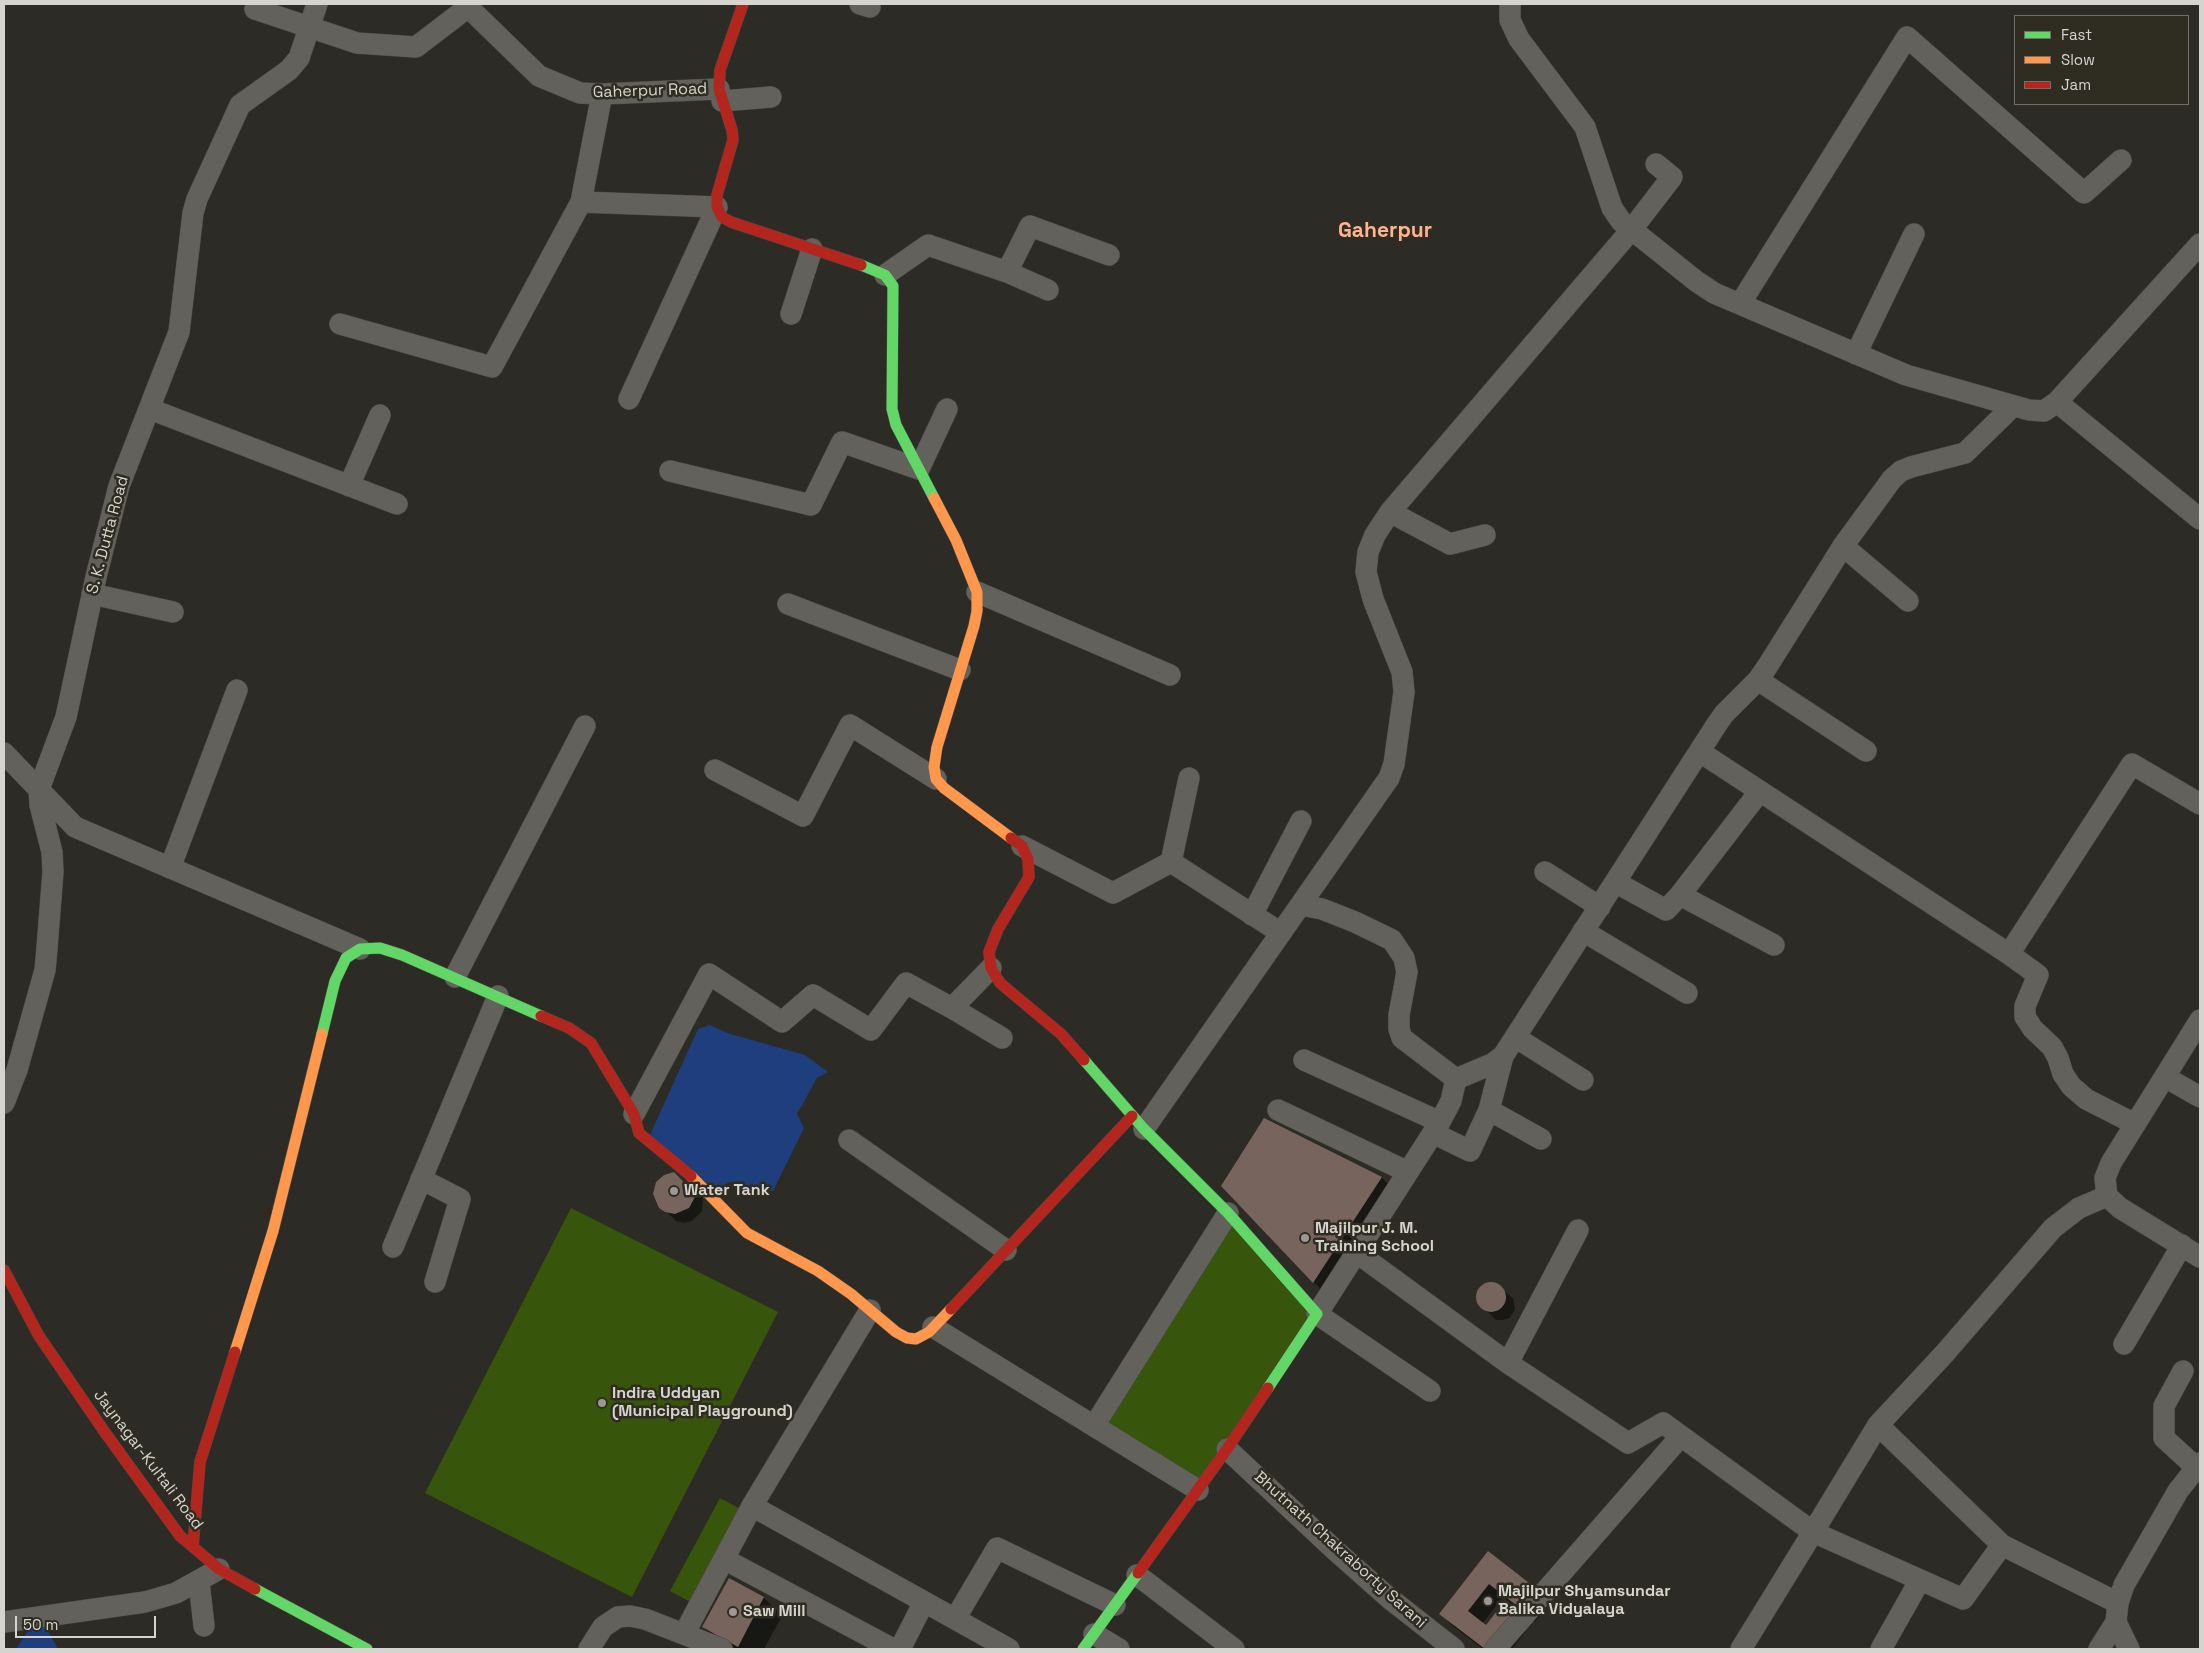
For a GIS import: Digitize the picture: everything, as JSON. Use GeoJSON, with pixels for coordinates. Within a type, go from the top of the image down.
{"type":"FeatureCollection","features":[{"type":"Feature","properties":{"kind":"street","name":"S. K. Dutta Road"},"geometry":{"type":"LineString","coordinates":[[4,1104],[17,1070],[45,970],[48,948],[53,872],[52,852],[40,805],[39,789],[66,717],[92,594],[119,486],[179,332],[193,214],[197,199],[240,105],[289,70],[299,58],[317,4]]}},
{"type":"Feature","properties":{"kind":"street"},"geometry":{"type":"LineString","coordinates":[[629,399],[717,207],[717,195],[733,140],[732,130],[720,95],[720,70],[742,4]]}},
{"type":"Feature","properties":{"kind":"street"},"geometry":{"type":"LineString","coordinates":[[1510,4],[1510,20],[1519,39],[1585,127],[1612,208],[1621,220],[1696,281],[1714,293],[1906,375],[2013,406],[2044,411],[2056,402],[2200,244]]}},
{"type":"Feature","properties":{"kind":"street"},"geometry":{"type":"LineString","coordinates":[[255,9],[357,43],[416,47],[466,6]]}},
{"type":"Feature","properties":{"kind":"street","name":"Gaherpur Road"},"geometry":{"type":"LineString","coordinates":[[466,6],[539,76],[580,93],[771,97]]}},
{"type":"Feature","properties":{"kind":"street"},"geometry":{"type":"LineString","coordinates":[[1740,304],[1906,37],[2084,193],[2121,160]]}},
{"type":"Feature","properties":{"kind":"street"},"geometry":{"type":"LineString","coordinates":[[340,324],[492,367],[581,202],[602,94]]}},
{"type":"Feature","properties":{"kind":"street"},"geometry":{"type":"LineString","coordinates":[[4,753],[75,827],[360,949],[380,948],[395,952],[569,1028],[591,1043],[634,1114],[640,1133],[690,1175],[747,1233],[818,1271],[896,1332],[907,1338],[916,1339],[933,1327],[1006,1250],[1138,1123],[1281,933],[1389,778],[1394,764],[1404,692],[1402,672],[1373,598],[1366,572],[1368,552],[1374,535],[1390,512],[1632,229],[1672,178],[1656,164]]}},
{"type":"Feature","properties":{"kind":"street"},"geometry":{"type":"LineString","coordinates":[[581,202],[717,207]]}},
{"type":"Feature","properties":{"kind":"street"},"geometry":{"type":"LineString","coordinates":[[717,207],[722,217],[731,222],[874,269],[885,275],[893,286],[892,409],[896,425],[956,540],[977,592],[977,611],[974,626],[937,747],[934,767],[936,779]]}},
{"type":"Feature","properties":{"kind":"street"},"geometry":{"type":"LineString","coordinates":[[1007,272],[1030,226],[1109,255]]}},
{"type":"Feature","properties":{"kind":"street"},"geometry":{"type":"LineString","coordinates":[[1856,354],[1914,234]]}},
{"type":"Feature","properties":{"kind":"street"},"geometry":{"type":"LineString","coordinates":[[885,275],[928,245],[1007,272],[1048,290]]}},
{"type":"Feature","properties":{"kind":"street"},"geometry":{"type":"LineString","coordinates":[[791,314],[812,249]]}},
{"type":"Feature","properties":{"kind":"street"},"geometry":{"type":"LineString","coordinates":[[2056,402],[2200,519]]}},
{"type":"Feature","properties":{"kind":"street"},"geometry":{"type":"LineString","coordinates":[[1304,1060],[1437,1128],[1470,1151],[1489,1110],[1503,1056],[1724,714],[1758,680],[1843,546],[1892,479],[1901,471],[1911,466],[1965,453],[2013,406]]}},
{"type":"Feature","properties":{"kind":"street"},"geometry":{"type":"LineString","coordinates":[[150,409],[397,504]]}},
{"type":"Feature","properties":{"kind":"street"},"geometry":{"type":"LineString","coordinates":[[919,469],[947,409]]}},
{"type":"Feature","properties":{"kind":"street"},"geometry":{"type":"LineString","coordinates":[[349,486],[380,415]]}},
{"type":"Feature","properties":{"kind":"street"},"geometry":{"type":"LineString","coordinates":[[670,471],[811,505],[842,442],[919,469]]}},
{"type":"Feature","properties":{"kind":"street"},"geometry":{"type":"LineString","coordinates":[[1390,512],[1450,544],[1485,535]]}},
{"type":"Feature","properties":{"kind":"street"},"geometry":{"type":"LineString","coordinates":[[1843,546],[1908,602]]}},
{"type":"Feature","properties":{"kind":"street"},"geometry":{"type":"LineString","coordinates":[[977,592],[1170,675]]}},
{"type":"Feature","properties":{"kind":"street"},"geometry":{"type":"LineString","coordinates":[[92,594],[173,612]]}},
{"type":"Feature","properties":{"kind":"street"},"geometry":{"type":"LineString","coordinates":[[788,604],[960,670]]}},
{"type":"Feature","properties":{"kind":"street"},"geometry":{"type":"LineString","coordinates":[[1758,680],[1866,751]]}},
{"type":"Feature","properties":{"kind":"street"},"geometry":{"type":"LineString","coordinates":[[170,868],[236,690]]}},
{"type":"Feature","properties":{"kind":"street"},"geometry":{"type":"LineString","coordinates":[[715,770],[803,816],[850,725],[936,779],[944,788],[1022,846],[1114,893],[1171,862],[1189,778]]}},
{"type":"Feature","properties":{"kind":"street"},"geometry":{"type":"LineString","coordinates":[[455,977],[585,726]]}},
{"type":"Feature","properties":{"kind":"street"},"geometry":{"type":"LineString","coordinates":[[1700,752],[2009,954],[2038,975],[2025,1006],[2025,1017],[2033,1029],[2052,1047],[2063,1074],[2071,1086],[2086,1099],[2135,1124]]}},
{"type":"Feature","properties":{"kind":"street"},"geometry":{"type":"LineString","coordinates":[[2009,954],[2132,764],[2200,804]]}},
{"type":"Feature","properties":{"kind":"street"},"geometry":{"type":"LineString","coordinates":[[1615,882],[1666,910],[1680,895],[1760,791]]}},
{"type":"Feature","properties":{"kind":"street"},"geometry":{"type":"LineString","coordinates":[[1252,915],[1301,821]]}},
{"type":"Feature","properties":{"kind":"street"},"geometry":{"type":"LineString","coordinates":[[1022,846],[1028,859],[1029,877],[998,929],[989,952],[991,968],[1000,982],[1061,1034],[1138,1123],[1228,1214],[1317,1314],[1430,1391]]}},
{"type":"Feature","properties":{"kind":"street"},"geometry":{"type":"LineString","coordinates":[[1171,862],[1281,933]]}},
{"type":"Feature","properties":{"kind":"street"},"geometry":{"type":"LineString","coordinates":[[1545,872],[1600,906]]}},
{"type":"Feature","properties":{"kind":"street"},"geometry":{"type":"LineString","coordinates":[[1680,895],[1774,945]]}},
{"type":"Feature","properties":{"kind":"street"},"geometry":{"type":"LineString","coordinates":[[1301,905],[1322,909],[1392,940],[1404,958],[1407,972],[1399,1015],[1399,1029],[1402,1038],[1456,1079]]}},
{"type":"Feature","properties":{"kind":"street"},"geometry":{"type":"LineString","coordinates":[[1583,932],[1687,993]]}},
{"type":"Feature","properties":{"kind":"street"},"geometry":{"type":"LineString","coordinates":[[193,1546],[200,1462],[273,1231],[335,981],[346,958],[360,949]]}},
{"type":"Feature","properties":{"kind":"street"},"geometry":{"type":"LineString","coordinates":[[952,1008],[991,968]]}},
{"type":"Feature","properties":{"kind":"street"},"geometry":{"type":"LineString","coordinates":[[634,1114],[709,974],[782,1022],[813,995],[871,1030],[906,983],[1002,1038]]}},
{"type":"Feature","properties":{"kind":"street"},"geometry":{"type":"LineString","coordinates":[[393,1247],[498,996]]}},
{"type":"Feature","properties":{"kind":"street"},"geometry":{"type":"LineString","coordinates":[[2200,1020],[2111,1163],[2105,1178],[2107,1196],[2120,1208],[2200,1257]]}},
{"type":"Feature","properties":{"kind":"street"},"geometry":{"type":"LineString","coordinates":[[1515,1037],[1583,1080]]}},
{"type":"Feature","properties":{"kind":"street"},"geometry":{"type":"LineString","coordinates":[[1456,1079],[1492,1064],[1503,1056]]}},
{"type":"Feature","properties":{"kind":"street"},"geometry":{"type":"LineString","coordinates":[[2165,1077],[2200,1097]]}},
{"type":"Feature","properties":{"kind":"street"},"geometry":{"type":"LineString","coordinates":[[1119,1649],[1089,1642],[1227,1449],[1317,1314],[1437,1128],[1451,1101],[1456,1079]]}},
{"type":"Feature","properties":{"kind":"street"},"geometry":{"type":"LineString","coordinates":[[1278,1110],[1408,1172]]}},
{"type":"Feature","properties":{"kind":"street"},"geometry":{"type":"LineString","coordinates":[[1489,1110],[1541,1139]]}},
{"type":"Feature","properties":{"kind":"street"},"geometry":{"type":"LineString","coordinates":[[849,1140],[1006,1250]]}},
{"type":"Feature","properties":{"kind":"street"},"geometry":{"type":"LineString","coordinates":[[421,1179],[460,1199],[435,1282]]}},
{"type":"Feature","properties":{"kind":"street"},"geometry":{"type":"LineString","coordinates":[[1741,1649],[1878,1425],[1945,1353],[2053,1228],[2079,1208],[2107,1196]]}},
{"type":"Feature","properties":{"kind":"street"},"geometry":{"type":"LineString","coordinates":[[1094,1426],[1228,1214]]}},
{"type":"Feature","properties":{"kind":"street"},"geometry":{"type":"LineString","coordinates":[[1508,1363],[1578,1230]]}},
{"type":"Feature","properties":{"kind":"street"},"geometry":{"type":"LineString","coordinates":[[2124,1344],[2182,1245]]}},
{"type":"Feature","properties":{"kind":"street"},"geometry":{"type":"LineString","coordinates":[[1356,1252],[1508,1363],[1628,1443],[1663,1423],[1812,1532],[1963,1599],[2002,1545]]}},
{"type":"Feature","properties":{"kind":"street","name":"Jaynagar-Kultali Road"},"geometry":{"type":"LineString","coordinates":[[4,1270],[39,1336],[104,1431],[180,1536],[219,1569],[367,1649]]}},
{"type":"Feature","properties":{"kind":"street"},"geometry":{"type":"LineString","coordinates":[[684,1634],[752,1506],[870,1310]]}},
{"type":"Feature","properties":{"kind":"street"},"geometry":{"type":"LineString","coordinates":[[933,1327],[1198,1490]]}},
{"type":"Feature","properties":{"kind":"street"},"geometry":{"type":"LineString","coordinates":[[2099,1649],[2117,1613],[2124,1585],[2178,1491],[2199,1467],[2164,1438],[2164,1406],[2183,1371]]}},
{"type":"Feature","properties":{"kind":"street"},"geometry":{"type":"LineString","coordinates":[[1878,1425],[2002,1545],[2117,1613],[2129,1649]]}},
{"type":"Feature","properties":{"kind":"street"},"geometry":{"type":"LineString","coordinates":[[1495,1649],[1681,1436]]}},
{"type":"Feature","properties":{"kind":"street","name":"Bhutnath Chakraborty Sarani"},"geometry":{"type":"LineString","coordinates":[[1227,1449],[1389,1598],[1454,1649]]}},
{"type":"Feature","properties":{"kind":"street"},"geometry":{"type":"LineString","coordinates":[[752,1506],[1009,1649]]}},
{"type":"Feature","properties":{"kind":"street"},"geometry":{"type":"LineString","coordinates":[[955,1619],[997,1548],[1115,1605]]}},
{"type":"Feature","properties":{"kind":"street"},"geometry":{"type":"LineString","coordinates":[[724,1559],[893,1649]]}},
{"type":"Feature","properties":{"kind":"street"},"geometry":{"type":"LineString","coordinates":[[4,1622],[145,1602],[176,1593],[199,1582],[219,1569]]}},
{"type":"Feature","properties":{"kind":"street"},"geometry":{"type":"LineString","coordinates":[[1137,1575],[1234,1649]]}},
{"type":"Feature","properties":{"kind":"street"},"geometry":{"type":"LineString","coordinates":[[1881,1649],[1920,1580]]}},
{"type":"Feature","properties":{"kind":"street"},"geometry":{"type":"LineString","coordinates":[[199,1582],[204,1626]]}},
{"type":"Feature","properties":{"kind":"street"},"geometry":{"type":"LineString","coordinates":[[900,1649],[924,1602]]}},
{"type":"Feature","properties":{"kind":"street"},"geometry":{"type":"LineString","coordinates":[[589,1649],[603,1627],[618,1617],[630,1616],[645,1618],[722,1649]]}},
{"type":"Feature","properties":{"kind":"green space","name":"Indira Uddyan (Municipal Playground)"},"geometry":{"type":"Polygon","coordinates":[[[571,1208],[778,1312],[632,1597],[425,1493],[571,1208]]]}},
{"type":"Feature","properties":{"kind":"green space"},"geometry":{"type":"Polygon","coordinates":[[[1228,1214],[1316,1314],[1198,1490],[1095,1426],[1228,1214]]]}},
{"type":"Feature","properties":{"kind":"green space"},"geometry":{"type":"Polygon","coordinates":[[[720,1498],[748,1513],[698,1606],[670,1591],[720,1498]]]}},
{"type":"Feature","properties":{"kind":"water"},"geometry":{"type":"Polygon","coordinates":[[[710,1025],[727,1033],[805,1055],[828,1072],[817,1078],[797,1114],[804,1128],[773,1191],[729,1182],[713,1194],[649,1137],[698,1029],[710,1025]]]}},
{"type":"Feature","properties":{"kind":"water"},"geometry":{"type":"Polygon","coordinates":[[[46,1627],[58,1649],[16,1649],[28,1631],[46,1627]]]}},
{"type":"Feature","properties":{"kind":"building","name":"Majilpur J. M. Training School"},"geometry":{"type":"Polygon","coordinates":[[[1264,1118],[1382,1177],[1313,1283],[1221,1186],[1264,1118]]]}},
{"type":"Feature","properties":{"kind":"building","name":"Water Tank"},"geometry":{"type":"Polygon","coordinates":[[[674,1172],[696,1195],[689,1208],[675,1214],[665,1212],[659,1208],[653,1194],[656,1182],[664,1175],[674,1172]]]}},
{"type":"Feature","properties":{"kind":"building"},"geometry":{"type":"Polygon","coordinates":[[[1491,1282],[1502,1286],[1506,1297],[1502,1308],[1491,1312],[1480,1308],[1476,1297],[1480,1286],[1491,1282]]]}},
{"type":"Feature","properties":{"kind":"building","name":"Majilpur Shyamsundar Balika Vidyalaya"},"geometry":{"type":"Polygon","coordinates":[[[1488,1551],[1537,1589],[1521,1609],[1489,1584],[1468,1611],[1486,1625],[1501,1606],[1514,1617],[1485,1649],[1439,1614],[1488,1551]]]}},
{"type":"Feature","properties":{"kind":"building","name":"Saw Mill"},"geometry":{"type":"Polygon","coordinates":[[[729,1578],[764,1597],[738,1647],[702,1627],[729,1578]]]}},
{"type":"Feature","properties":{"kind":"traffic: fast"},"geometry":{"type":"LineString","coordinates":[[861,265],[885,275],[893,286],[892,409],[896,425],[934,498]]}},
{"type":"Feature","properties":{"kind":"traffic: fast"},"geometry":{"type":"LineString","coordinates":[[322,1034],[335,981],[346,958],[360,949],[380,948],[402,955],[541,1016]]}},
{"type":"Feature","properties":{"kind":"traffic: fast"},"geometry":{"type":"LineString","coordinates":[[1084,1060],[1144,1129],[1228,1213],[1317,1314],[1268,1388]]}},
{"type":"Feature","properties":{"kind":"traffic: fast"},"geometry":{"type":"LineString","coordinates":[[1083,1649],[1138,1573]]}},
{"type":"Feature","properties":{"kind":"traffic: fast"},"geometry":{"type":"LineString","coordinates":[[255,1589],[367,1649]]}},
{"type":"Feature","properties":{"kind":"traffic: slow"},"geometry":{"type":"LineString","coordinates":[[934,498],[956,540],[977,592],[977,611],[974,626],[937,747],[934,767],[936,779],[944,788],[1011,838]]}},
{"type":"Feature","properties":{"kind":"traffic: slow"},"geometry":{"type":"LineString","coordinates":[[235,1352],[273,1231],[322,1034]]}},
{"type":"Feature","properties":{"kind":"traffic: slow"},"geometry":{"type":"LineString","coordinates":[[691,1176],[747,1233],[818,1271],[851,1294],[896,1332],[907,1338],[916,1339],[929,1332],[951,1309]]}},
{"type":"Feature","properties":{"kind":"traffic: jam"},"geometry":{"type":"LineString","coordinates":[[743,4],[720,70],[719,89],[732,130],[733,140],[717,195],[717,207],[722,217],[731,222],[861,265]]}},
{"type":"Feature","properties":{"kind":"traffic: jam"},"geometry":{"type":"LineString","coordinates":[[1011,838],[1022,846],[1028,859],[1029,877],[998,929],[989,952],[991,968],[1000,983],[1061,1034],[1084,1060]]}},
{"type":"Feature","properties":{"kind":"traffic: jam"},"geometry":{"type":"LineString","coordinates":[[541,1016],[569,1028],[591,1043],[634,1114],[639,1133],[691,1176]]}},
{"type":"Feature","properties":{"kind":"traffic: jam"},"geometry":{"type":"LineString","coordinates":[[951,1309],[1132,1116]]}},
{"type":"Feature","properties":{"kind":"traffic: jam"},"geometry":{"type":"LineString","coordinates":[[4,1270],[39,1336],[104,1431],[180,1536],[219,1569],[255,1589]]}},
{"type":"Feature","properties":{"kind":"traffic: jam"},"geometry":{"type":"LineString","coordinates":[[193,1546],[200,1462],[235,1352]]}},
{"type":"Feature","properties":{"kind":"traffic: jam"},"geometry":{"type":"LineString","coordinates":[[1138,1573],[1227,1449],[1268,1388]]}},
{"type":"Feature","properties":{"kind":"place","name":"Water Tank"},"geometry":{"type":"Point","coordinates":[674,1191]}},
{"type":"Feature","properties":{"kind":"place","name":"Majilpur J. M. Training School"},"geometry":{"type":"Point","coordinates":[1305,1238]}},
{"type":"Feature","properties":{"kind":"place","name":"Indira Uddyan (Municipal Playground)"},"geometry":{"type":"Point","coordinates":[602,1403]}},
{"type":"Feature","properties":{"kind":"place","name":"Majilpur Shyamsundar Balika Vidyalaya"},"geometry":{"type":"Point","coordinates":[1488,1601]}},
{"type":"Feature","properties":{"kind":"place","name":"Saw Mill"},"geometry":{"type":"Point","coordinates":[733,1612]}},
{"type":"Feature","properties":{"kind":"district","name":"Gaherpur"},"geometry":{"type":"Point","coordinates":[1385,231]}}]}
